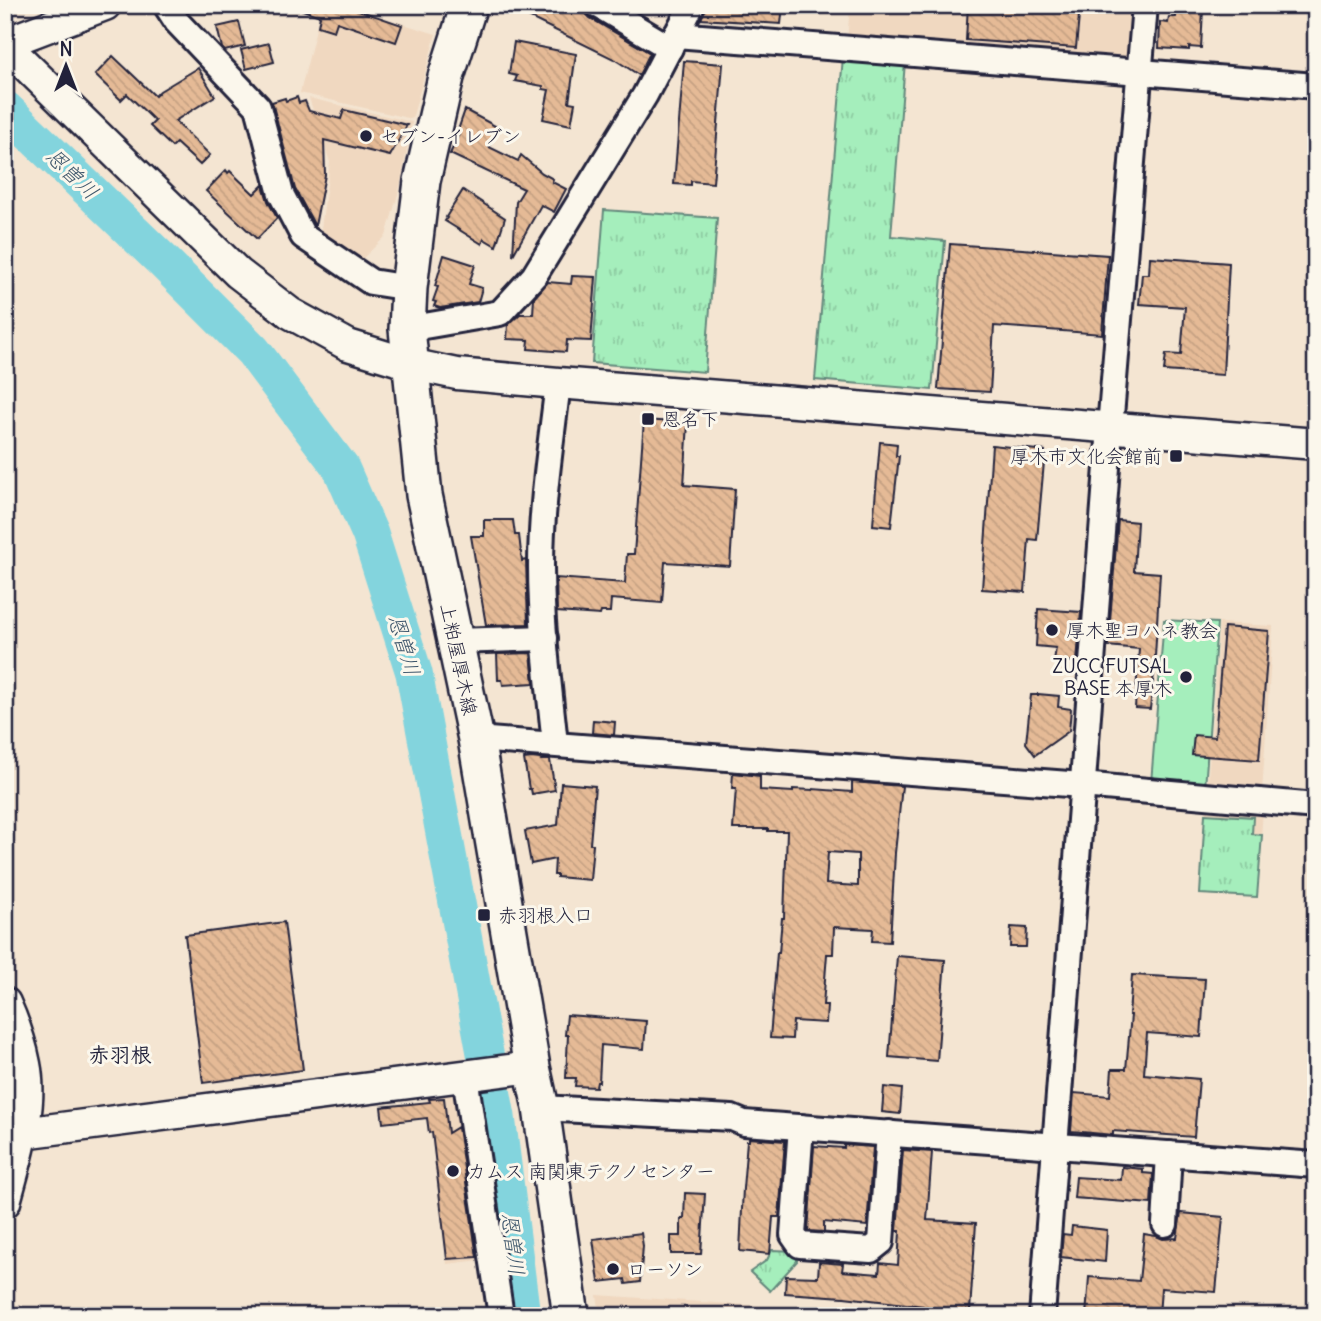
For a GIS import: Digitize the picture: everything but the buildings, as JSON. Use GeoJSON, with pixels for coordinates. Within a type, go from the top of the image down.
{"type":"FeatureCollection","features":[{"type":"Feature","properties":{"kind":"main road","name":"上粕屋厚木線"},"geometry":{"type":"LineString","coordinates":[[469,5],[446,76],[422,181],[408,288],[407,329],[424,495],[476,738],[520,1069],[541,1108],[571,1316]]}},
{"type":"Feature","properties":{"kind":"street"},"geometry":{"type":"LineString","coordinates":[[105,5],[5,44],[238,273],[290,313],[348,345],[410,364],[457,374],[1316,444]]}},
{"type":"Feature","properties":{"kind":"street"},"geometry":{"type":"LineString","coordinates":[[166,5],[177,22],[258,107],[281,194],[303,236],[372,282],[408,288]]}},
{"type":"Feature","properties":{"kind":"street"},"geometry":{"type":"LineString","coordinates":[[598,5],[673,41],[1316,86]]}},
{"type":"Feature","properties":{"kind":"street"},"geometry":{"type":"LineString","coordinates":[[407,329],[500,313],[534,276],[645,95],[692,5]]}},
{"type":"Feature","properties":{"kind":"street"},"geometry":{"type":"LineString","coordinates":[[1042,1316],[1145,5]]}},
{"type":"Feature","properties":{"kind":"street"},"geometry":{"type":"LineString","coordinates":[[555,744],[541,566],[558,383]]}},
{"type":"Feature","properties":{"kind":"street"},"geometry":{"type":"LineString","coordinates":[[455,641],[545,638]]}},
{"type":"Feature","properties":{"kind":"street"},"geometry":{"type":"LineString","coordinates":[[476,738],[1083,785],[1316,806]]}},
{"type":"Feature","properties":{"kind":"street"},"geometry":{"type":"LineString","coordinates":[[5,1003],[16,1029],[26,1067],[27,1103],[23,1133],[5,1202]]}},
{"type":"Feature","properties":{"kind":"street"},"geometry":{"type":"LineString","coordinates":[[23,1133],[520,1069]]}},
{"type":"Feature","properties":{"kind":"street"},"geometry":{"type":"LineString","coordinates":[[467,1075],[501,1316]]}},
{"type":"Feature","properties":{"kind":"street"},"geometry":{"type":"LineString","coordinates":[[541,1108],[732,1118],[744,1123],[1316,1165]]}},
{"type":"Feature","properties":{"kind":"street"},"geometry":{"type":"LineString","coordinates":[[801,1127],[793,1235],[800,1245],[871,1250],[881,1241],[889,1133]]}},
{"type":"Feature","properties":{"kind":"street"},"geometry":{"type":"LineString","coordinates":[[1165,1224],[1169,1154]]}},
{"type":"Feature","properties":{"kind":"shaded area"},"geometry":{"type":"Polygon","coordinates":[[[322,5],[342,5],[436,34],[412,119],[300,93],[322,5]]]}},
{"type":"Feature","properties":{"kind":"shaded area"},"geometry":{"type":"Polygon","coordinates":[[[850,5],[1137,5],[1133,55],[1125,62],[847,42],[850,5]]]}},
{"type":"Feature","properties":{"kind":"shaded area"},"geometry":{"type":"Polygon","coordinates":[[[309,98],[412,122],[400,187],[386,236],[359,262],[320,236],[330,162],[309,98]]]}},
{"type":"Feature","properties":{"kind":"shaded area"},"geometry":{"type":"Polygon","coordinates":[[[1219,623],[1273,626],[1257,897],[1200,894],[1219,623]]]}},
{"type":"Feature","properties":{"kind":"shaded area"},"geometry":{"type":"Polygon","coordinates":[[[464,1089],[489,1259],[447,1264],[426,1093],[464,1089]]]}},
{"type":"Feature","properties":{"kind":"shaded area"},"geometry":{"type":"Polygon","coordinates":[[[597,1295],[912,1316],[600,1316],[597,1295]]]}},
{"type":"Feature","properties":{"kind":"green space"},"geometry":{"type":"Polygon","coordinates":[[[843,57],[905,62],[891,236],[945,241],[932,390],[815,380],[843,57]]]}},
{"type":"Feature","properties":{"kind":"green space"},"geometry":{"type":"Polygon","coordinates":[[[604,210],[717,218],[705,372],[592,363],[604,210]]]}},
{"type":"Feature","properties":{"kind":"green space","name":"ZUCC FUTSAL BASE 本厚木"},"geometry":{"type":"Polygon","coordinates":[[[1164,620],[1217,623],[1205,788],[1151,783],[1164,620]]]}},
{"type":"Feature","properties":{"kind":"green space"},"geometry":{"type":"Polygon","coordinates":[[[1205,814],[1253,817],[1252,834],[1262,835],[1257,897],[1200,894],[1205,814]]]}},
{"type":"Feature","properties":{"kind":"green space"},"geometry":{"type":"Polygon","coordinates":[[[772,1250],[797,1251],[797,1261],[770,1291],[750,1272],[767,1260],[772,1250]]]}},
{"type":"Feature","properties":{"kind":"waterway","name":"恩曽川"},"geometry":{"type":"LineString","coordinates":[[5,109],[253,351],[341,468],[370,534],[414,673],[497,1117],[522,1316]]}},
{"type":"Feature","properties":{"kind":"place","name":"セブン-イレブン"},"geometry":{"type":"Point","coordinates":[366,136]}},
{"type":"Feature","properties":{"kind":"place","name":"恩名下"},"geometry":{"type":"Point","coordinates":[648,419]}},
{"type":"Feature","properties":{"kind":"place","name":"厚木市文化会館前"},"geometry":{"type":"Point","coordinates":[1176,456]}},
{"type":"Feature","properties":{"kind":"place","name":"厚木聖ヨハネ教会"},"geometry":{"type":"Point","coordinates":[1052,630]}},
{"type":"Feature","properties":{"kind":"place","name":"ZUCC FUTSAL BASE 本厚木"},"geometry":{"type":"Point","coordinates":[1186,677]}},
{"type":"Feature","properties":{"kind":"place","name":"赤羽根入口"},"geometry":{"type":"Point","coordinates":[484,915]}},
{"type":"Feature","properties":{"kind":"place","name":"カムス 南関東テクノセンター"},"geometry":{"type":"Point","coordinates":[453,1171]}},
{"type":"Feature","properties":{"kind":"place","name":"ローソン"},"geometry":{"type":"Point","coordinates":[613,1269]}},
{"type":"Feature","properties":{"kind":"district","name":"赤羽根"},"geometry":{"type":"Point","coordinates":[120,1055]}}]}
